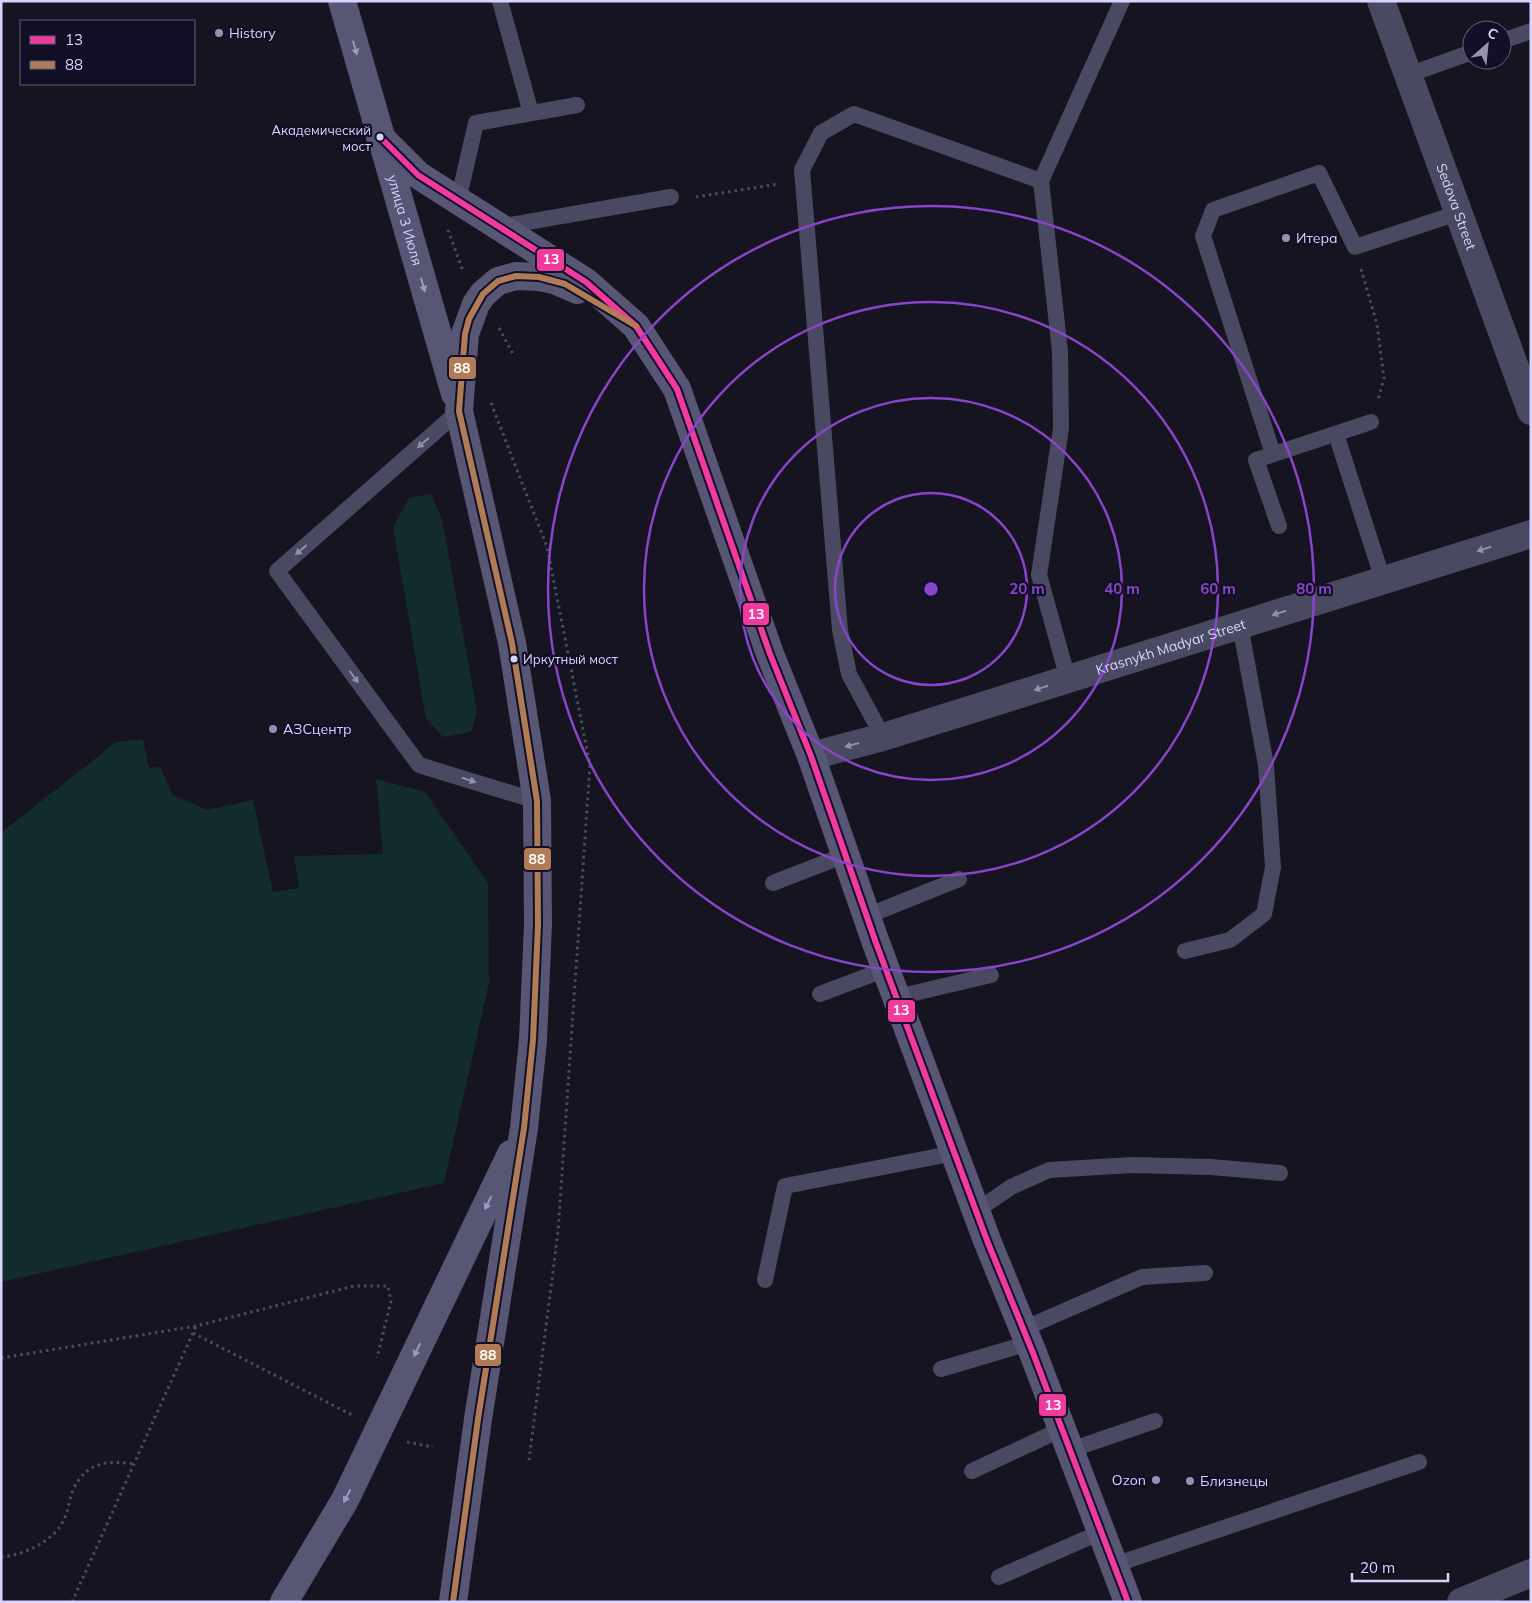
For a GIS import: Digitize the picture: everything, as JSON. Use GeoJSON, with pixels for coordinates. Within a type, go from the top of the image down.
{"type":"FeatureCollection","features":[{"type":"Feature","properties":{"kind":"main road","name":"улица 3 Июля"},"geometry":{"type":"LineString","coordinates":[[342,1],[459,411]]}},
{"type":"Feature","properties":{"kind":"main road"},"geometry":{"type":"LineString","coordinates":[[380,137],[418,175],[586,282],[636,326],[677,389],[770,654],[811,756],[886,969],[976,1211],[1128,1602]]}},
{"type":"Feature","properties":{"kind":"main road"},"geometry":{"type":"LineString","coordinates":[[453,1602],[478,1419],[524,1128],[533,1040],[536,963],[537,801],[512,644],[459,411],[466,326],[483,294],[498,281],[526,276],[554,280],[578,290],[636,326]]}},
{"type":"Feature","properties":{"kind":"main road"},"geometry":{"type":"LineString","coordinates":[[284,1602],[345,1500],[524,1128]]}},
{"type":"Feature","properties":{"kind":"street","name":"Sedova Street"},"geometry":{"type":"LineString","coordinates":[[1381,1],[1531,411]]}},
{"type":"Feature","properties":{"kind":"street","name":"Krasnykh Madyar Street"},"geometry":{"type":"LineString","coordinates":[[811,756],[883,737],[1531,534]]}},
{"type":"Feature","properties":{"kind":"street"},"geometry":{"type":"LineString","coordinates":[[1461,1602],[1531,1573]]}},
{"type":"Feature","properties":{"kind":"lane"},"geometry":{"type":"LineString","coordinates":[[500,1],[531,113]]}},
{"type":"Feature","properties":{"kind":"lane"},"geometry":{"type":"LineString","coordinates":[[1068,679],[1039,575],[1061,428],[1060,351],[1041,181],[1122,1]]}},
{"type":"Feature","properties":{"kind":"lane"},"geometry":{"type":"LineString","coordinates":[[1512,38],[1531,31]]}},
{"type":"Feature","properties":{"kind":"lane"},"geometry":{"type":"LineString","coordinates":[[1408,75],[1462,56]]}},
{"type":"Feature","properties":{"kind":"lane"},"geometry":{"type":"LineString","coordinates":[[458,201],[476,123],[577,105]]}},
{"type":"Feature","properties":{"kind":"lane"},"geometry":{"type":"LineString","coordinates":[[883,737],[849,674],[840,630],[802,170],[821,133],[854,114],[1041,181]]}},
{"type":"Feature","properties":{"kind":"lane"},"geometry":{"type":"LineString","coordinates":[[1273,454],[1202,236],[1213,210],[1319,173],[1355,247],[1458,213]]}},
{"type":"Feature","properties":{"kind":"lane"},"geometry":{"type":"LineString","coordinates":[[498,227],[671,197]]}},
{"type":"Feature","properties":{"kind":"lane"},"geometry":{"type":"LineString","coordinates":[[459,411],[277,571],[419,765],[537,801]]}},
{"type":"Feature","properties":{"kind":"lane"},"geometry":{"type":"LineString","coordinates":[[1279,526],[1256,460],[1372,422]]}},
{"type":"Feature","properties":{"kind":"lane"},"geometry":{"type":"LineString","coordinates":[[1336,434],[1383,580]]}},
{"type":"Feature","properties":{"kind":"lane"},"geometry":{"type":"LineString","coordinates":[[1185,951],[1230,940],[1264,914],[1274,867],[1266,765],[1240,625]]}},
{"type":"Feature","properties":{"kind":"lane"},"geometry":{"type":"LineString","coordinates":[[773,882],[845,855]]}},
{"type":"Feature","properties":{"kind":"lane"},"geometry":{"type":"LineString","coordinates":[[867,916],[959,879]]}},
{"type":"Feature","properties":{"kind":"lane"},"geometry":{"type":"LineString","coordinates":[[820,994],[886,969]]}},
{"type":"Feature","properties":{"kind":"lane"},"geometry":{"type":"LineString","coordinates":[[897,997],[991,975]]}},
{"type":"Feature","properties":{"kind":"lane"},"geometry":{"type":"LineString","coordinates":[[766,1280],[785,1186],[955,1153]]}},
{"type":"Feature","properties":{"kind":"lane"},"geometry":{"type":"LineString","coordinates":[[976,1211],[1011,1187],[1049,1170],[1132,1165],[1211,1167],[1280,1173]]}},
{"type":"Feature","properties":{"kind":"lane"},"geometry":{"type":"LineString","coordinates":[[941,1369],[1026,1336],[1142,1277],[1205,1273]]}},
{"type":"Feature","properties":{"kind":"lane"},"geometry":{"type":"LineString","coordinates":[[972,1471],[1066,1440],[1155,1421]]}},
{"type":"Feature","properties":{"kind":"lane"},"geometry":{"type":"LineString","coordinates":[[1114,1565],[1419,1462]]}},
{"type":"Feature","properties":{"kind":"lane"},"geometry":{"type":"LineString","coordinates":[[999,1577],[1102,1532]]}},
{"type":"Feature","properties":{"kind":"path"},"geometry":{"type":"LineString","coordinates":[[692,197],[803,180]]}},
{"type":"Feature","properties":{"kind":"path"},"geometry":{"type":"LineString","coordinates":[[447,227],[464,274]]}},
{"type":"Feature","properties":{"kind":"path"},"geometry":{"type":"LineString","coordinates":[[1355,247],[1377,324],[1384,378],[1372,422]]}},
{"type":"Feature","properties":{"kind":"path"},"geometry":{"type":"LineString","coordinates":[[495,322],[513,354]]}},
{"type":"Feature","properties":{"kind":"path"},"geometry":{"type":"LineString","coordinates":[[1,1358],[196,1326],[354,1286],[388,1286],[391,1301],[376,1362]]}},
{"type":"Feature","properties":{"kind":"path"},"geometry":{"type":"LineString","coordinates":[[72,1602],[196,1326]]}},
{"type":"Feature","properties":{"kind":"path"},"geometry":{"type":"LineString","coordinates":[[193,1333],[359,1419]]}},
{"type":"Feature","properties":{"kind":"path"},"geometry":{"type":"LineString","coordinates":[[406,1441],[433,1448]]}},
{"type":"Feature","properties":{"kind":"path"},"geometry":{"type":"LineString","coordinates":[[1,1557],[26,1550],[44,1541],[57,1531],[65,1518],[73,1490],[82,1475],[96,1465],[112,1461],[134,1464]]}},
{"type":"Feature","properties":{"kind":"green space"},"geometry":{"type":"Polygon","coordinates":[[[431,494],[442,519],[477,711],[471,732],[443,737],[426,718],[393,527],[409,498],[431,494]]]}},
{"type":"Feature","properties":{"kind":"green space"},"geometry":{"type":"Polygon","coordinates":[[[143,739],[149,768],[160,767],[173,795],[207,810],[253,800],[273,892],[299,888],[294,856],[383,854],[376,779],[425,792],[488,883],[489,983],[444,1183],[1,1282],[1,833],[116,742],[143,739]]]}},
{"type":"Feature","properties":{"kind":"transit line","name":"13"},"geometry":{"type":"LineString","coordinates":[[380,137],[418,175],[586,282],[636,326],[677,389],[770,654],[811,756],[876,943],[988,1243],[1033,1353],[1128,1602]]}},
{"type":"Feature","properties":{"kind":"transit line","name":"88"},"geometry":{"type":"LineString","coordinates":[[453,1602],[478,1419],[524,1128],[533,1040],[538,924],[537,801],[512,643],[459,411],[465,334],[469,319],[483,294],[498,281],[516,276],[539,277],[565,284],[636,326]]}},
{"type":"Feature","properties":{"kind":"place","name":"History"},"geometry":{"type":"Point","coordinates":[219,33]}},
{"type":"Feature","properties":{"kind":"place","name":"Академический мост"},"geometry":{"type":"Point","coordinates":[380,137]}},
{"type":"Feature","properties":{"kind":"place","name":"Итера"},"geometry":{"type":"Point","coordinates":[1286,238]}},
{"type":"Feature","properties":{"kind":"place","name":"Иркутный мост"},"geometry":{"type":"Point","coordinates":[514,659]}},
{"type":"Feature","properties":{"kind":"place","name":"АЗСцентр"},"geometry":{"type":"Point","coordinates":[273,729]}},
{"type":"Feature","properties":{"kind":"place","name":"Ozon"},"geometry":{"type":"Point","coordinates":[1156,1480]}},
{"type":"Feature","properties":{"kind":"place","name":"Близнецы"},"geometry":{"type":"Point","coordinates":[1190,1481]}}]}
